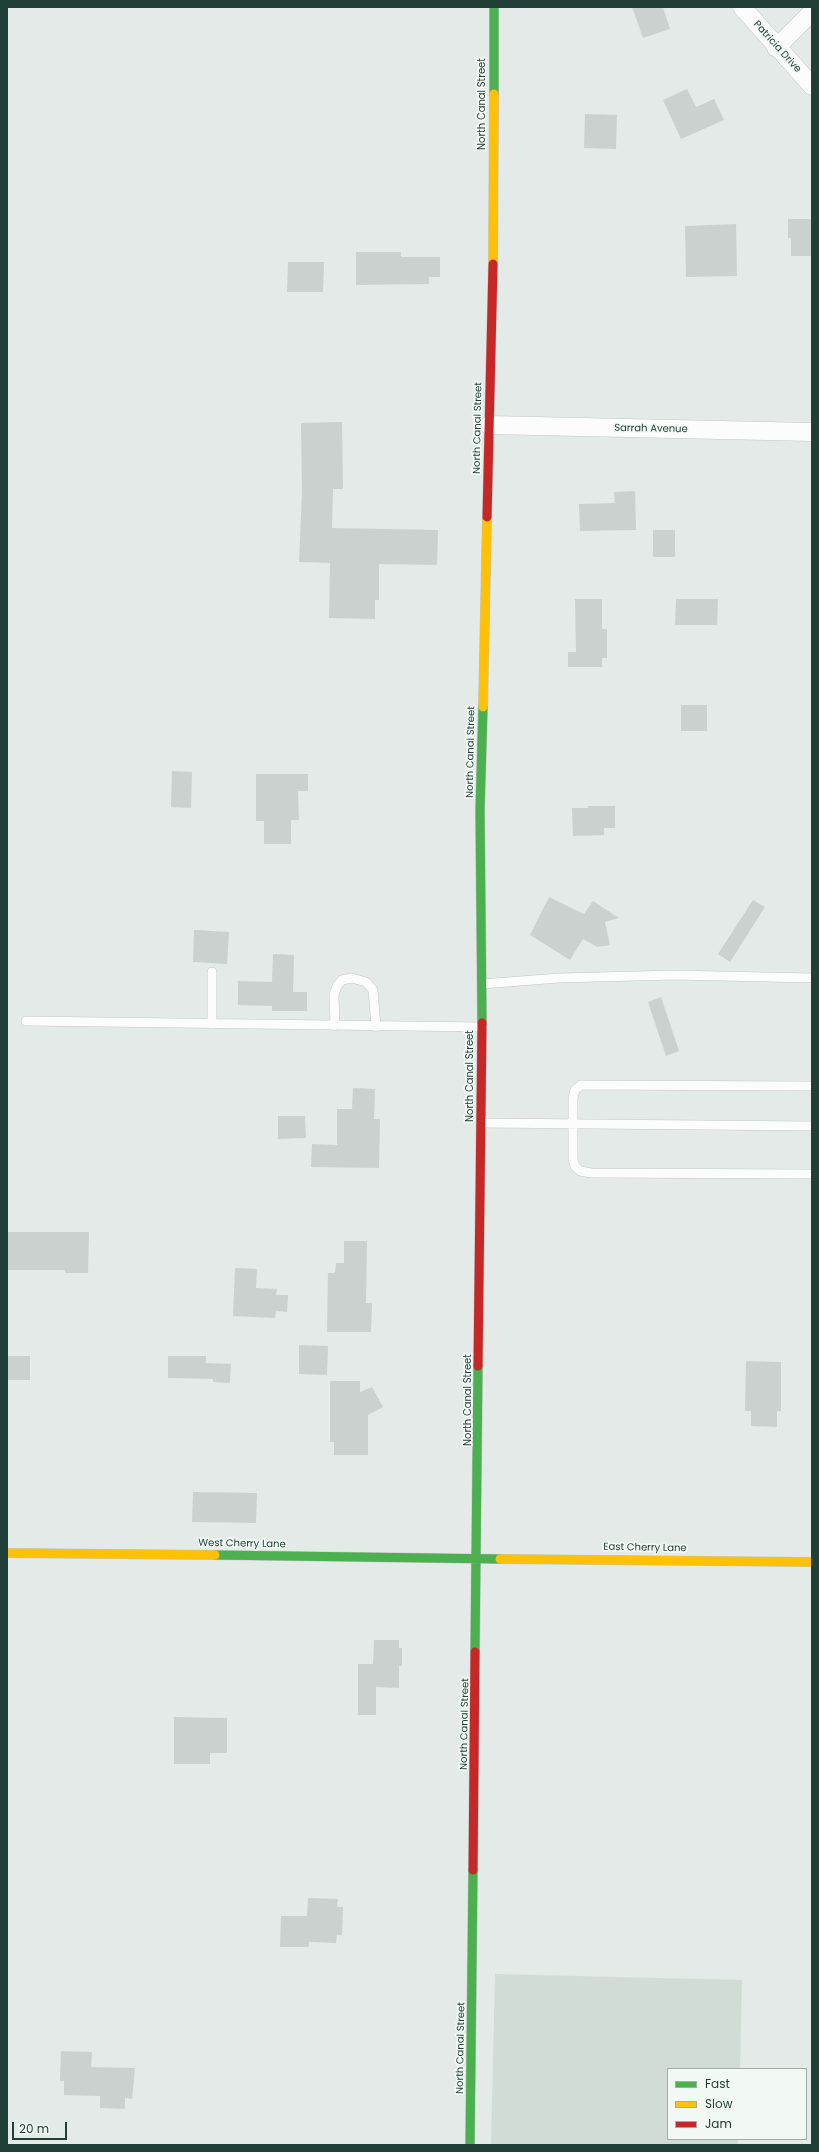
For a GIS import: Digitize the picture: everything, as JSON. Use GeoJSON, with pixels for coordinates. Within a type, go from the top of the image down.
{"type":"FeatureCollection","features":[{"type":"Feature","properties":{"kind":"main road","name":"North Canal Street"},"geometry":{"type":"LineString","coordinates":[[470,2145],[478,1557],[482,1027],[480,810],[493,291],[494,7]]}},
{"type":"Feature","properties":{"kind":"main road","name":"West Cherry Lane"},"geometry":{"type":"LineString","coordinates":[[7,1553],[478,1557]]}},
{"type":"Feature","properties":{"kind":"main road","name":"East Cherry Lane"},"geometry":{"type":"LineString","coordinates":[[478,1557],[812,1562]]}},
{"type":"Feature","properties":{"kind":"street","name":"Patricia Drive"},"geometry":{"type":"LineString","coordinates":[[742,7],[776,48],[812,86]]}},
{"type":"Feature","properties":{"kind":"street"},"geometry":{"type":"LineString","coordinates":[[776,48],[812,12]]}},
{"type":"Feature","properties":{"kind":"street","name":"Sarrah Avenue"},"geometry":{"type":"LineString","coordinates":[[489,425],[812,432]]}},
{"type":"Feature","properties":{"kind":"lane"},"geometry":{"type":"LineString","coordinates":[[212,972],[212,1024]]}},
{"type":"Feature","properties":{"kind":"lane"},"geometry":{"type":"LineString","coordinates":[[482,984],[558,978],[675,976],[812,978]]}},
{"type":"Feature","properties":{"kind":"lane"},"geometry":{"type":"LineString","coordinates":[[334,1026],[334,995],[337,986],[342,980],[352,978],[366,982],[373,990],[376,1027]]}},
{"type":"Feature","properties":{"kind":"lane"},"geometry":{"type":"LineString","coordinates":[[26,1020],[376,1027],[482,1027]]}},
{"type":"Feature","properties":{"kind":"lane"},"geometry":{"type":"LineString","coordinates":[[812,1086],[581,1085],[575,1090],[573,1098],[573,1160],[575,1166],[580,1171],[812,1174]]}},
{"type":"Feature","properties":{"kind":"lane"},"geometry":{"type":"LineString","coordinates":[[481,1123],[812,1126]]}},
{"type":"Feature","properties":{"kind":"shaded area"},"geometry":{"type":"Polygon","coordinates":[[[495,1974],[742,1980],[740,2068],[667,2068],[667,2140],[738,2140],[738,2145],[491,2145],[495,1974]]]}},
{"type":"Feature","properties":{"kind":"building"},"geometry":{"type":"Polygon","coordinates":[[[632,7],[663,7],[670,29],[643,38],[632,7]]]}},
{"type":"Feature","properties":{"kind":"building"},"geometry":{"type":"Polygon","coordinates":[[[687,89],[696,107],[714,99],[724,120],[681,139],[663,100],[687,89]]]}},
{"type":"Feature","properties":{"kind":"building"},"geometry":{"type":"Polygon","coordinates":[[[585,114],[617,115],[616,149],[584,148],[585,114]]]}},
{"type":"Feature","properties":{"kind":"building"},"geometry":{"type":"Polygon","coordinates":[[[788,219],[812,219],[812,256],[791,256],[791,238],[788,238],[788,219]]]}},
{"type":"Feature","properties":{"kind":"building"},"geometry":{"type":"Polygon","coordinates":[[[736,224],[737,276],[686,277],[685,226],[736,224]]]}},
{"type":"Feature","properties":{"kind":"building"},"geometry":{"type":"Polygon","coordinates":[[[356,252],[401,252],[401,257],[440,257],[440,277],[429,277],[429,284],[356,285],[356,252]]]}},
{"type":"Feature","properties":{"kind":"building"},"geometry":{"type":"Polygon","coordinates":[[[288,262],[324,262],[323,292],[287,292],[288,262]]]}},
{"type":"Feature","properties":{"kind":"building"},"geometry":{"type":"Polygon","coordinates":[[[342,422],[343,489],[333,489],[332,528],[438,530],[437,565],[379,564],[379,600],[375,600],[375,619],[329,618],[330,563],[299,562],[302,492],[301,423],[342,422]]]}},
{"type":"Feature","properties":{"kind":"building"},"geometry":{"type":"Polygon","coordinates":[[[635,491],[636,530],[580,531],[579,504],[615,503],[614,492],[635,491]]]}},
{"type":"Feature","properties":{"kind":"building"},"geometry":{"type":"Polygon","coordinates":[[[653,530],[675,530],[675,557],[653,557],[653,530]]]}},
{"type":"Feature","properties":{"kind":"building"},"geometry":{"type":"Polygon","coordinates":[[[575,599],[602,599],[602,629],[607,629],[607,658],[602,658],[602,667],[568,667],[568,652],[576,652],[575,599]]]}},
{"type":"Feature","properties":{"kind":"building"},"geometry":{"type":"Polygon","coordinates":[[[676,599],[718,599],[717,625],[675,625],[676,599]]]}},
{"type":"Feature","properties":{"kind":"building"},"geometry":{"type":"Polygon","coordinates":[[[681,705],[707,705],[707,731],[681,731],[681,705]]]}},
{"type":"Feature","properties":{"kind":"building"},"geometry":{"type":"Polygon","coordinates":[[[172,771],[192,772],[191,808],[171,807],[172,771]]]}},
{"type":"Feature","properties":{"kind":"building"},"geometry":{"type":"Polygon","coordinates":[[[256,774],[308,774],[308,791],[298,791],[299,820],[291,820],[291,844],[264,844],[264,821],[256,821],[256,774]]]}},
{"type":"Feature","properties":{"kind":"building"},"geometry":{"type":"Polygon","coordinates":[[[588,806],[615,806],[615,828],[604,828],[604,835],[573,836],[572,808],[588,808],[588,806]]]}},
{"type":"Feature","properties":{"kind":"building"},"geometry":{"type":"Polygon","coordinates":[[[549,897],[584,914],[593,901],[619,918],[605,922],[610,945],[597,947],[583,939],[570,960],[530,935],[549,897]]]}},
{"type":"Feature","properties":{"kind":"building"},"geometry":{"type":"Polygon","coordinates":[[[753,900],[765,907],[730,962],[718,954],[753,900]]]}},
{"type":"Feature","properties":{"kind":"building"},"geometry":{"type":"Polygon","coordinates":[[[194,930],[229,932],[227,964],[193,962],[194,930]]]}},
{"type":"Feature","properties":{"kind":"building"},"geometry":{"type":"Polygon","coordinates":[[[273,954],[294,955],[293,992],[307,992],[307,1011],[272,1011],[272,1006],[238,1005],[238,981],[272,982],[273,954]]]}},
{"type":"Feature","properties":{"kind":"building"},"geometry":{"type":"Polygon","coordinates":[[[661,997],[679,1051],[666,1056],[648,1002],[661,997]]]}},
{"type":"Feature","properties":{"kind":"building"},"geometry":{"type":"Polygon","coordinates":[[[353,1088],[375,1089],[374,1119],[380,1119],[379,1168],[311,1167],[312,1144],[337,1145],[337,1109],[352,1109],[353,1088]]]}},
{"type":"Feature","properties":{"kind":"building"},"geometry":{"type":"Polygon","coordinates":[[[278,1116],[305,1116],[306,1138],[278,1139],[278,1116]]]}},
{"type":"Feature","properties":{"kind":"building"},"geometry":{"type":"Polygon","coordinates":[[[7,1232],[89,1232],[88,1273],[65,1273],[65,1270],[7,1270],[7,1232]]]}},
{"type":"Feature","properties":{"kind":"building"},"geometry":{"type":"Polygon","coordinates":[[[344,1241],[367,1241],[366,1303],[372,1303],[371,1332],[327,1332],[328,1273],[335,1273],[336,1263],[344,1263],[344,1241]]]}},
{"type":"Feature","properties":{"kind":"building"},"geometry":{"type":"Polygon","coordinates":[[[235,1268],[257,1269],[256,1288],[277,1289],[276,1295],[288,1295],[287,1312],[276,1311],[275,1318],[233,1316],[235,1268]]]}},
{"type":"Feature","properties":{"kind":"building"},"geometry":{"type":"Polygon","coordinates":[[[299,1345],[328,1346],[327,1375],[299,1374],[299,1345]]]}},
{"type":"Feature","properties":{"kind":"building"},"geometry":{"type":"Polygon","coordinates":[[[7,1356],[30,1356],[30,1380],[7,1380],[7,1356]]]}},
{"type":"Feature","properties":{"kind":"building"},"geometry":{"type":"Polygon","coordinates":[[[168,1356],[206,1356],[206,1363],[231,1364],[230,1383],[213,1382],[213,1379],[168,1378],[168,1356]]]}},
{"type":"Feature","properties":{"kind":"building"},"geometry":{"type":"Polygon","coordinates":[[[746,1361],[781,1362],[781,1411],[777,1411],[777,1427],[751,1426],[751,1411],[745,1411],[746,1361]]]}},
{"type":"Feature","properties":{"kind":"building"},"geometry":{"type":"Polygon","coordinates":[[[330,1381],[360,1381],[360,1392],[372,1387],[383,1407],[368,1415],[368,1455],[334,1455],[334,1442],[330,1442],[330,1381]]]}},
{"type":"Feature","properties":{"kind":"building"},"geometry":{"type":"Polygon","coordinates":[[[193,1492],[257,1493],[256,1523],[192,1522],[193,1492]]]}},
{"type":"Feature","properties":{"kind":"building"},"geometry":{"type":"Polygon","coordinates":[[[374,1640],[399,1640],[399,1648],[402,1648],[402,1666],[399,1666],[399,1688],[376,1687],[376,1715],[358,1715],[358,1664],[373,1664],[374,1640]]]}},
{"type":"Feature","properties":{"kind":"building"},"geometry":{"type":"Polygon","coordinates":[[[174,1717],[227,1718],[227,1753],[210,1753],[210,1764],[174,1764],[174,1717]]]}},
{"type":"Feature","properties":{"kind":"building"},"geometry":{"type":"Polygon","coordinates":[[[308,1898],[338,1899],[337,1907],[343,1907],[342,1935],[337,1935],[336,1943],[309,1942],[309,1947],[280,1947],[281,1916],[307,1916],[308,1898]]]}},
{"type":"Feature","properties":{"kind":"building"},"geometry":{"type":"Polygon","coordinates":[[[61,2051],[92,2052],[91,2067],[135,2068],[132,2099],[125,2098],[125,2109],[100,2108],[100,2096],[64,2095],[64,2081],[60,2081],[61,2051]]]}},
{"type":"Feature","properties":{"kind":"traffic: fast"},"geometry":{"type":"LineString","coordinates":[[494,7],[494,94]]}},
{"type":"Feature","properties":{"kind":"traffic: fast"},"geometry":{"type":"LineString","coordinates":[[482,1023],[480,810],[483,707]]}},
{"type":"Feature","properties":{"kind":"traffic: fast"},"geometry":{"type":"LineString","coordinates":[[475,1652],[478,1366]]}},
{"type":"Feature","properties":{"kind":"traffic: fast"},"geometry":{"type":"LineString","coordinates":[[215,1555],[500,1559]]}},
{"type":"Feature","properties":{"kind":"traffic: fast"},"geometry":{"type":"LineString","coordinates":[[470,2145],[473,1870]]}},
{"type":"Feature","properties":{"kind":"traffic: slow"},"geometry":{"type":"LineString","coordinates":[[493,264],[494,94]]}},
{"type":"Feature","properties":{"kind":"traffic: slow"},"geometry":{"type":"LineString","coordinates":[[483,707],[487,517]]}},
{"type":"Feature","properties":{"kind":"traffic: slow"},"geometry":{"type":"LineString","coordinates":[[7,1553],[215,1555]]}},
{"type":"Feature","properties":{"kind":"traffic: slow"},"geometry":{"type":"LineString","coordinates":[[500,1559],[812,1562]]}},
{"type":"Feature","properties":{"kind":"traffic: jam"},"geometry":{"type":"LineString","coordinates":[[487,517],[493,264]]}},
{"type":"Feature","properties":{"kind":"traffic: jam"},"geometry":{"type":"LineString","coordinates":[[478,1366],[482,1023]]}},
{"type":"Feature","properties":{"kind":"traffic: jam"},"geometry":{"type":"LineString","coordinates":[[473,1870],[475,1652]]}}]}
